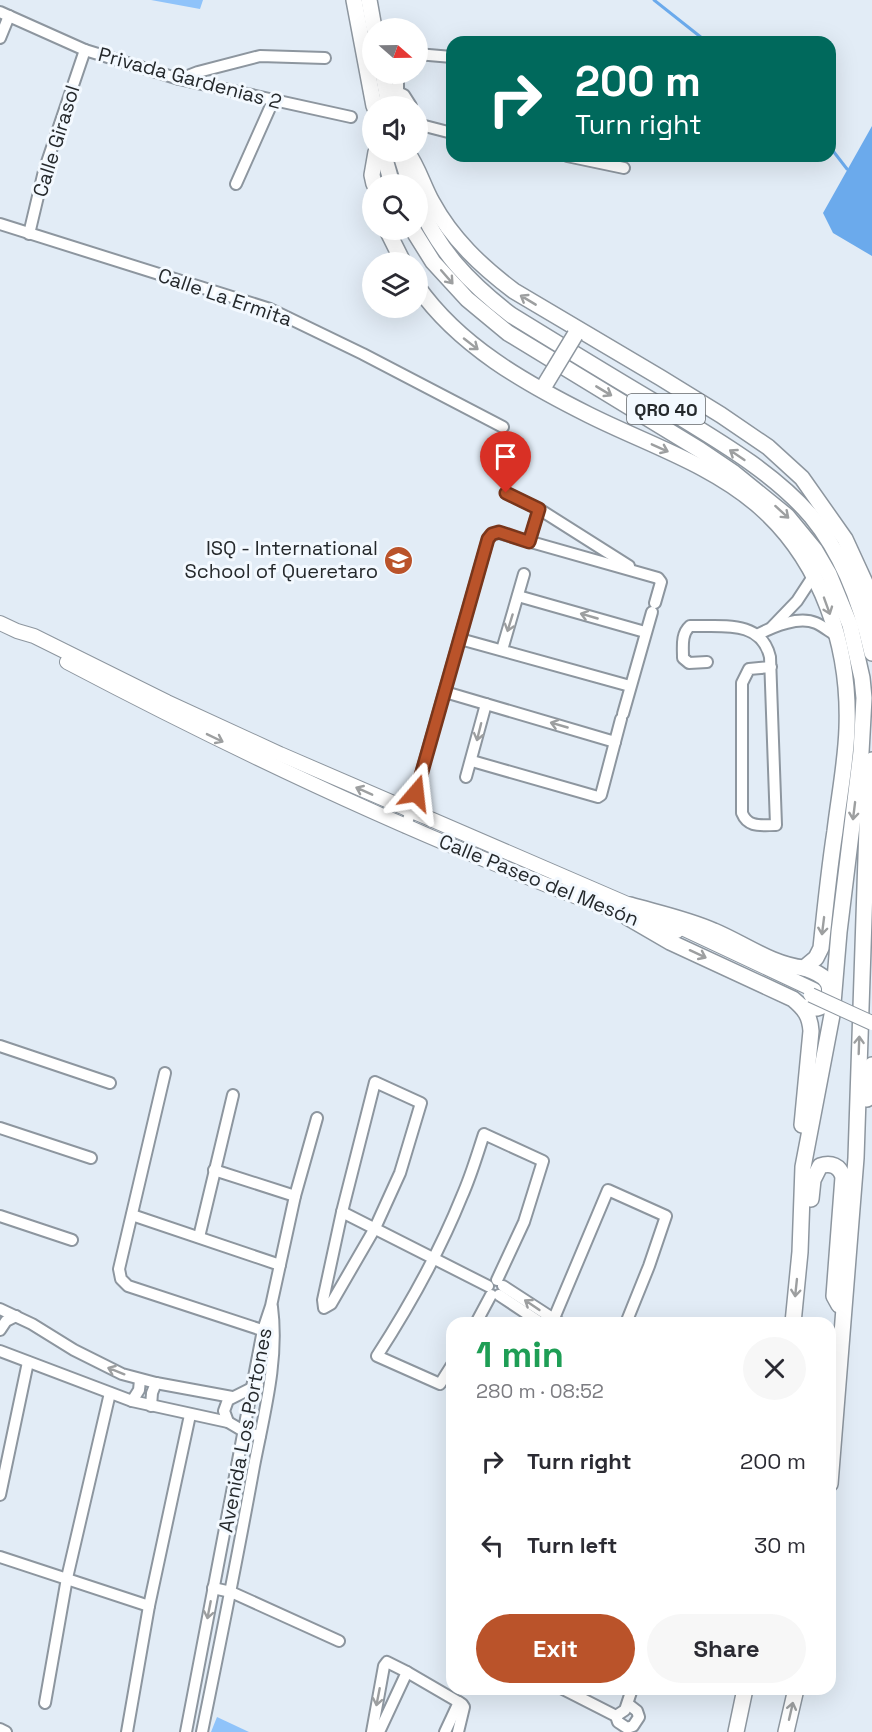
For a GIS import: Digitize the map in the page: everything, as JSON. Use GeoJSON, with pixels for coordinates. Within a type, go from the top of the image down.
{"type":"FeatureCollection","features":[{"type":"Feature","properties":{"kind":"highway"},"geometry":{"type":"LineString","coordinates":[[354,0],[372,96]]}},
{"type":"Feature","properties":{"kind":"highway"},"geometry":{"type":"LineString","coordinates":[[369,0],[372,18]]}},
{"type":"Feature","properties":{"kind":"highway"},"geometry":{"type":"LineString","coordinates":[[412,162],[432,202],[452,233],[481,264],[514,291],[577,333],[721,415],[768,447],[802,478],[845,539],[868,589],[872,618]]}},
{"type":"Feature","properties":{"kind":"highway","name":"QRO 40"},"geometry":{"type":"LineString","coordinates":[[428,222],[438,241],[459,268],[482,293],[511,315],[739,455],[795,500],[822,531],[845,570],[859,604],[872,652]]}},
{"type":"Feature","properties":{"kind":"highway","name":"QRO 40"},"geometry":{"type":"LineString","coordinates":[[419,240],[433,262],[467,299],[508,333],[690,444],[734,473],[787,516],[815,550],[841,599],[860,668],[864,698],[861,752],[832,1015],[803,1167],[800,1252],[794,1317]]}},
{"type":"Feature","properties":{"kind":"highway"},"geometry":{"type":"LineString","coordinates":[[428,300],[447,324],[477,349],[619,430],[694,464],[727,483],[760,508],[784,534],[814,575],[827,604],[845,670],[847,727],[820,948],[816,958],[804,968]]}},
{"type":"Feature","properties":{"kind":"highway"},"geometry":{"type":"LineString","coordinates":[[544,386],[577,333]]}},
{"type":"Feature","properties":{"kind":"highway"},"geometry":{"type":"LineString","coordinates":[[836,1405],[856,1158],[868,797],[872,760]]}},
{"type":"Feature","properties":{"kind":"highway"},"geometry":{"type":"LineString","coordinates":[[835,831],[840,932]]}},
{"type":"Feature","properties":{"kind":"highway"},"geometry":{"type":"LineString","coordinates":[[629,911],[686,920],[783,964],[819,974],[828,982],[830,990],[827,999],[822,1006],[816,1009],[809,997]]}},
{"type":"Feature","properties":{"kind":"highway"},"geometry":{"type":"LineString","coordinates":[[629,911],[670,942],[787,996],[809,997]]}},
{"type":"Feature","properties":{"kind":"highway"},"geometry":{"type":"LineString","coordinates":[[803,1167],[800,1139],[811,1031],[809,997]]}},
{"type":"Feature","properties":{"kind":"highway"},"geometry":{"type":"LineString","coordinates":[[856,1158],[872,1065]]}},
{"type":"Feature","properties":{"kind":"highway"},"geometry":{"type":"LineString","coordinates":[[800,1252],[807,1231],[813,1180],[820,1166],[833,1165],[841,1171],[843,1177],[834,1296],[843,1313]]}},
{"type":"Feature","properties":{"kind":"highway"},"geometry":{"type":"LineString","coordinates":[[736,1732],[744,1695]]}},
{"type":"Feature","properties":{"kind":"highway"},"geometry":{"type":"LineString","coordinates":[[786,1732],[795,1695]]}},
{"type":"Feature","properties":{"kind":"main road","name":"Calle Paseo del Mesón"},"geometry":{"type":"LineString","coordinates":[[0,623],[17,632],[33,636],[281,770],[406,827],[629,911]]}},
{"type":"Feature","properties":{"kind":"main road","name":"Calle Paseo del Mesón"},"geometry":{"type":"LineString","coordinates":[[165,707],[411,811],[629,911]]}},
{"type":"Feature","properties":{"kind":"main road"},"geometry":{"type":"LineString","coordinates":[[809,997],[872,1017]]}},
{"type":"Feature","properties":{"kind":"main road"},"geometry":{"type":"LineString","coordinates":[[809,997],[872,1023]]}},
{"type":"Feature","properties":{"kind":"street"},"geometry":{"type":"LineString","coordinates":[[0,38],[4,14]]}},
{"type":"Feature","properties":{"kind":"street","name":"Privada Gardenias 2"},"geometry":{"type":"LineString","coordinates":[[4,14],[85,50],[179,79],[351,117]]}},
{"type":"Feature","properties":{"kind":"street","name":"Calle Girasol"},"geometry":{"type":"LineString","coordinates":[[29,234],[47,161],[85,50]]}},
{"type":"Feature","properties":{"kind":"street"},"geometry":{"type":"LineString","coordinates":[[428,55],[446,56]]}},
{"type":"Feature","properties":{"kind":"street"},"geometry":{"type":"LineString","coordinates":[[179,79],[260,56],[325,58]]}},
{"type":"Feature","properties":{"kind":"street"},"geometry":{"type":"LineString","coordinates":[[388,84],[404,96]]}},
{"type":"Feature","properties":{"kind":"street"},"geometry":{"type":"LineString","coordinates":[[236,184],[273,101]]}},
{"type":"Feature","properties":{"kind":"street"},"geometry":{"type":"LineString","coordinates":[[428,127],[446,131]]}},
{"type":"Feature","properties":{"kind":"street"},"geometry":{"type":"LineString","coordinates":[[596,162],[624,168]]}},
{"type":"Feature","properties":{"kind":"street","name":"Calle La Ermita"},"geometry":{"type":"LineString","coordinates":[[0,224],[270,309],[363,354],[503,427]]}},
{"type":"Feature","properties":{"kind":"street"},"geometry":{"type":"LineString","coordinates":[[506,493],[539,509],[640,573]]}},
{"type":"Feature","properties":{"kind":"street"},"geometry":{"type":"LineString","coordinates":[[529,542],[539,509]]}},
{"type":"Feature","properties":{"kind":"street"},"geometry":{"type":"LineString","coordinates":[[406,827],[488,539],[492,534],[499,532],[661,580],[601,795],[598,797],[472,761]]}},
{"type":"Feature","properties":{"kind":"street"},"geometry":{"type":"LineString","coordinates":[[502,650],[524,574]]}},
{"type":"Feature","properties":{"kind":"street"},"geometry":{"type":"LineString","coordinates":[[759,634],[772,627],[797,601],[814,575]]}},
{"type":"Feature","properties":{"kind":"street"},"geometry":{"type":"LineString","coordinates":[[518,596],[645,632]]}},
{"type":"Feature","properties":{"kind":"street"},"geometry":{"type":"LineString","coordinates":[[772,627],[808,621],[816,623],[837,636]]}},
{"type":"Feature","properties":{"kind":"street"},"geometry":{"type":"LineString","coordinates":[[707,662],[689,663],[683,658],[683,639],[690,626],[745,628],[759,634],[768,647],[771,667],[776,825],[752,825],[746,821],[742,813],[742,683],[749,669],[771,667]]}},
{"type":"Feature","properties":{"kind":"street"},"geometry":{"type":"LineString","coordinates":[[460,639],[630,686]]}},
{"type":"Feature","properties":{"kind":"street"},"geometry":{"type":"LineString","coordinates":[[445,692],[615,742]]}},
{"type":"Feature","properties":{"kind":"street"},"geometry":{"type":"LineString","coordinates":[[466,777],[486,704]]}},
{"type":"Feature","properties":{"kind":"street"},"geometry":{"type":"LineString","coordinates":[[0,1046],[110,1083]]}},
{"type":"Feature","properties":{"kind":"street"},"geometry":{"type":"LineString","coordinates":[[165,1073],[119,1269],[121,1280],[128,1286],[274,1334]]}},
{"type":"Feature","properties":{"kind":"street"},"geometry":{"type":"LineString","coordinates":[[375,1082],[422,1103],[400,1173],[375,1228],[331,1304],[324,1308],[322,1300],[342,1212],[375,1082]]}},
{"type":"Feature","properties":{"kind":"street"},"geometry":{"type":"LineString","coordinates":[[199,1237],[233,1095]]}},
{"type":"Feature","properties":{"kind":"street"},"geometry":{"type":"LineString","coordinates":[[271,1306],[295,1196],[317,1118]]}},
{"type":"Feature","properties":{"kind":"street"},"geometry":{"type":"LineString","coordinates":[[0,1128],[92,1158]]}},
{"type":"Feature","properties":{"kind":"street"},"geometry":{"type":"LineString","coordinates":[[446,1374],[440,1384],[377,1356],[408,1308],[435,1259],[463,1195],[484,1134],[543,1161],[524,1222],[496,1288],[479,1317]]}},
{"type":"Feature","properties":{"kind":"street"},"geometry":{"type":"LineString","coordinates":[[214,1170],[295,1196]]}},
{"type":"Feature","properties":{"kind":"street"},"geometry":{"type":"LineString","coordinates":[[558,1317],[605,1192],[608,1190],[666,1216],[628,1317]]}},
{"type":"Feature","properties":{"kind":"street"},"geometry":{"type":"LineString","coordinates":[[342,1212],[496,1288],[547,1317]]}},
{"type":"Feature","properties":{"kind":"street"},"geometry":{"type":"LineString","coordinates":[[132,1215],[280,1265]]}},
{"type":"Feature","properties":{"kind":"street"},"geometry":{"type":"LineString","coordinates":[[0,1216],[72,1240]]}},
{"type":"Feature","properties":{"kind":"street"},"geometry":{"type":"LineString","coordinates":[[496,1288],[533,1317]]}},
{"type":"Feature","properties":{"kind":"street","name":"Avenida Los Portones"},"geometry":{"type":"LineString","coordinates":[[186,1732],[263,1330],[271,1306]]}},
{"type":"Feature","properties":{"kind":"street","name":"Avenida Los Portones"},"geometry":{"type":"LineString","coordinates":[[201,1732],[231,1592],[271,1381],[274,1334],[271,1306]]}},
{"type":"Feature","properties":{"kind":"street"},"geometry":{"type":"LineString","coordinates":[[0,1309],[32,1324],[83,1355],[140,1380],[232,1397]]}},
{"type":"Feature","properties":{"kind":"street"},"geometry":{"type":"LineString","coordinates":[[0,1330],[6,1321],[16,1316]]}},
{"type":"Feature","properties":{"kind":"street"},"geometry":{"type":"LineString","coordinates":[[0,1350],[132,1401],[228,1422],[245,1432],[260,1436]]}},
{"type":"Feature","properties":{"kind":"street"},"geometry":{"type":"LineString","coordinates":[[0,1495],[28,1362]]}},
{"type":"Feature","properties":{"kind":"street"},"geometry":{"type":"LineString","coordinates":[[132,1401],[140,1390],[140,1380]]}},
{"type":"Feature","properties":{"kind":"street"},"geometry":{"type":"LineString","coordinates":[[228,1422],[224,1411],[232,1397],[253,1386],[271,1381]]}},
{"type":"Feature","properties":{"kind":"street"},"geometry":{"type":"LineString","coordinates":[[151,1406],[156,1383]]}},
{"type":"Feature","properties":{"kind":"street"},"geometry":{"type":"LineString","coordinates":[[45,1703],[67,1578],[110,1393]]}},
{"type":"Feature","properties":{"kind":"street"},"geometry":{"type":"LineString","coordinates":[[127,1732],[148,1606],[190,1415]]}},
{"type":"Feature","properties":{"kind":"street"},"geometry":{"type":"LineString","coordinates":[[0,1557],[148,1606]]}},
{"type":"Feature","properties":{"kind":"street"},"geometry":{"type":"LineString","coordinates":[[213,1588],[231,1592],[339,1641]]}},
{"type":"Feature","properties":{"kind":"street"},"geometry":{"type":"LineString","coordinates":[[372,1732],[384,1666],[387,1662],[446,1694]]}},
{"type":"Feature","properties":{"kind":"street"},"geometry":{"type":"LineString","coordinates":[[379,1732],[407,1672]]}},
{"type":"Feature","properties":{"kind":"street"},"geometry":{"type":"LineString","coordinates":[[447,1695],[464,1707],[458,1732]]}},
{"type":"Feature","properties":{"kind":"street"},"geometry":{"type":"LineString","coordinates":[[575,1695],[616,1716],[618,1722],[627,1728],[638,1722],[637,1711],[628,1704]]}},
{"type":"Feature","properties":{"kind":"street"},"geometry":{"type":"LineString","coordinates":[[616,1716],[626,1710],[630,1695]]}},
{"type":"Feature","properties":{"kind":"street"},"geometry":{"type":"LineString","coordinates":[[445,1732],[459,1702]]}},
{"type":"Feature","properties":{"kind":"street"},"geometry":{"type":"LineString","coordinates":[[0,1729],[6,1732]]}},
{"type":"Feature","properties":{"kind":"shaded area"},"geometry":{"type":"Polygon","coordinates":[[[151,0],[203,0],[200,9],[151,0]]]}},
{"type":"Feature","properties":{"kind":"shaded area"},"geometry":{"type":"Polygon","coordinates":[[[872,126],[872,256],[833,233],[823,213],[872,126]]]}},
{"type":"Feature","properties":{"kind":"shaded area"},"geometry":{"type":"Polygon","coordinates":[[[217,1717],[249,1732],[211,1732],[217,1717]]]}},
{"type":"Feature","properties":{"kind":"waterway"},"geometry":{"type":"LineString","coordinates":[[654,0],[699,36]]}},
{"type":"Feature","properties":{"kind":"waterway"},"geometry":{"type":"LineString","coordinates":[[836,155],[847,169]]}},
{"type":"Feature","properties":{"kind":"place","name":"ISQ - International School of Queretaro"},"geometry":{"type":"Point","coordinates":[399,560]}},
{"type":"Feature","properties":{"kind":"route"},"geometry":{"type":"LineString","coordinates":[[416,793],[488,539],[492,534],[499,532],[529,542],[539,509],[506,493]]}}]}
